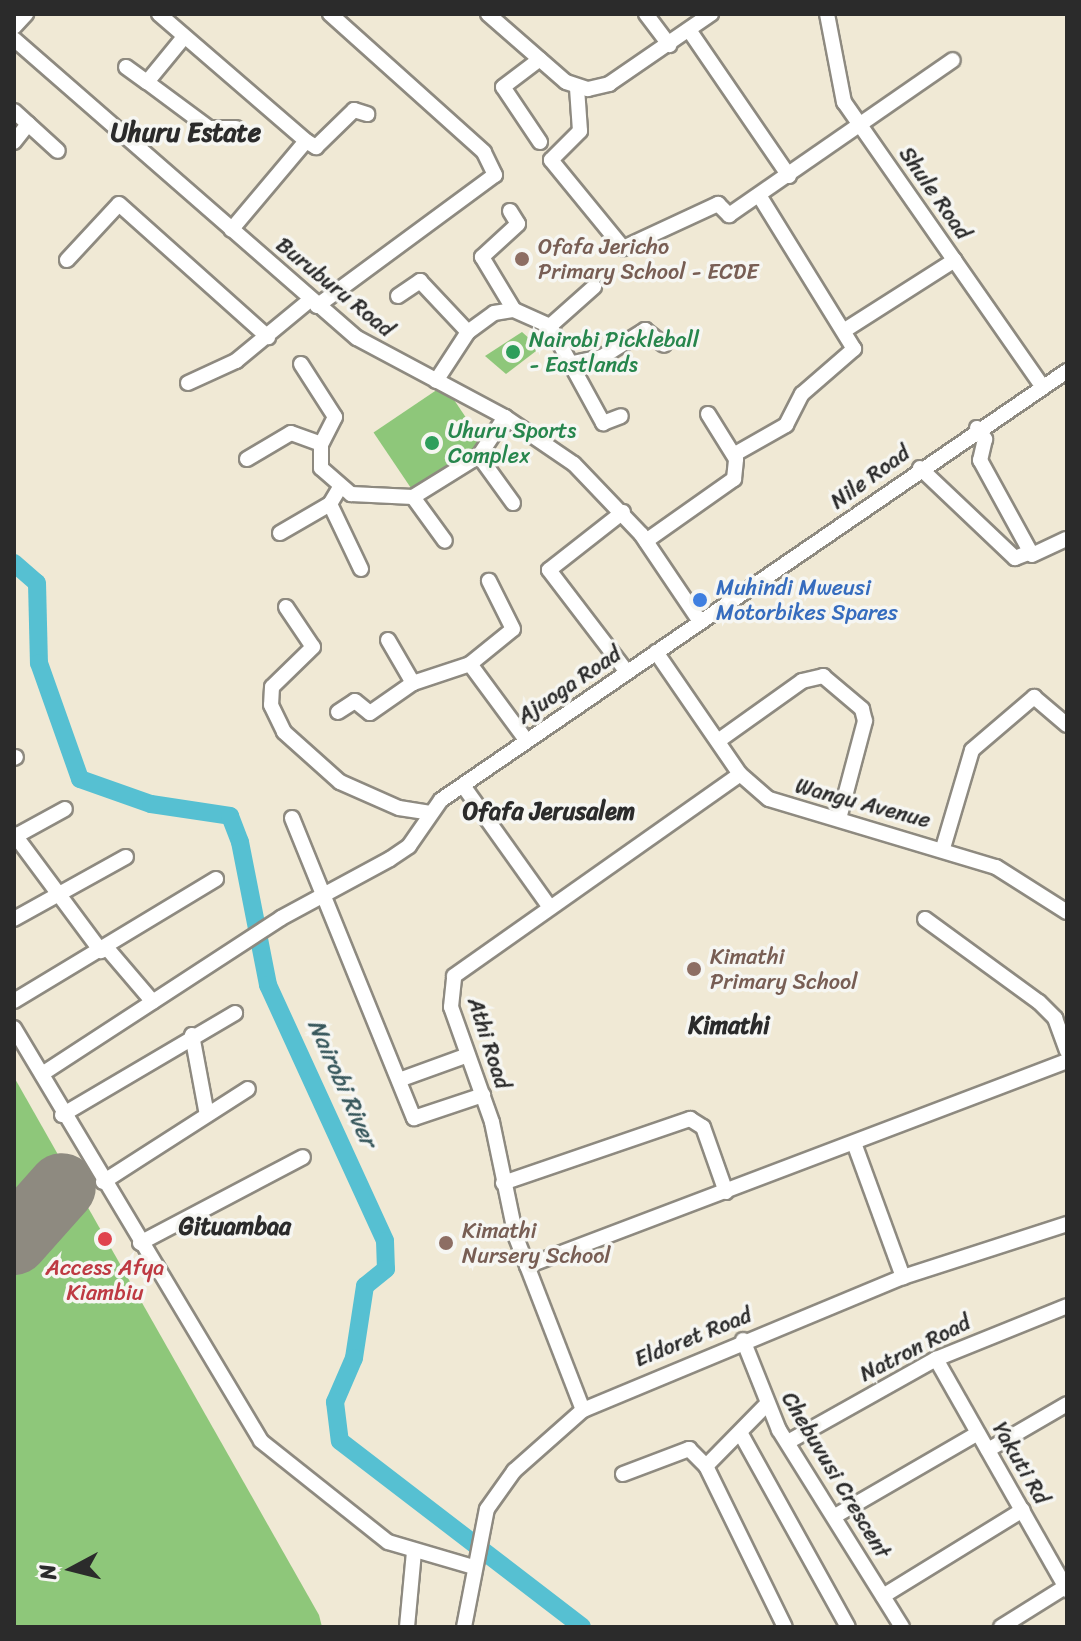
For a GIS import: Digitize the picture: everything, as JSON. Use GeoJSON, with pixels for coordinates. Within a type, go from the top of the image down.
{"type":"FeatureCollection","features":[{"type":"Feature","properties":{"kind":"street"},"geometry":{"type":"LineString","coordinates":[[14,27],[26,14]]}},
{"type":"Feature","properties":{"kind":"street"},"geometry":{"type":"LineString","coordinates":[[159,14],[316,147],[354,110],[367,114]]}},
{"type":"Feature","properties":{"kind":"street"},"geometry":{"type":"LineString","coordinates":[[188,383],[268,337],[495,175],[484,152],[330,14]]}},
{"type":"Feature","properties":{"kind":"street"},"geometry":{"type":"LineString","coordinates":[[488,14],[577,88],[609,84],[711,14]]}},
{"type":"Feature","properties":{"kind":"street"},"geometry":{"type":"LineString","coordinates":[[646,14],[669,45]]}},
{"type":"Feature","properties":{"kind":"street","name":"Shule Road"},"geometry":{"type":"LineString","coordinates":[[827,14],[840,91],[862,128],[1041,384]]}},
{"type":"Feature","properties":{"kind":"street"},"geometry":{"type":"LineString","coordinates":[[689,30],[789,176]]}},
{"type":"Feature","properties":{"kind":"street"},"geometry":{"type":"LineString","coordinates":[[147,82],[184,37]]}},
{"type":"Feature","properties":{"kind":"street","name":"Buruburu Road"},"geometry":{"type":"LineString","coordinates":[[14,39],[357,338],[505,417],[574,464],[623,512],[699,620]]}},
{"type":"Feature","properties":{"kind":"street"},"geometry":{"type":"LineString","coordinates":[[540,59],[503,87],[540,142]]}},
{"type":"Feature","properties":{"kind":"street"},"geometry":{"type":"LineString","coordinates":[[577,88],[580,131],[551,160],[620,247],[718,204],[729,215],[862,128],[953,60]]}},
{"type":"Feature","properties":{"kind":"street"},"geometry":{"type":"LineString","coordinates":[[126,67],[209,128],[236,128]]}},
{"type":"Feature","properties":{"kind":"street"},"geometry":{"type":"LineString","coordinates":[[14,111],[58,151]]}},
{"type":"Feature","properties":{"kind":"street"},"geometry":{"type":"LineString","coordinates":[[14,142],[28,124]]}},
{"type":"Feature","properties":{"kind":"street"},"geometry":{"type":"LineString","coordinates":[[231,230],[306,141]]}},
{"type":"Feature","properties":{"kind":"street"},"geometry":{"type":"LineString","coordinates":[[735,454],[774,435],[796,415],[802,394],[851,356],[845,330],[759,195]]}},
{"type":"Feature","properties":{"kind":"street"},"geometry":{"type":"LineString","coordinates":[[67,260],[119,204],[268,337]]}},
{"type":"Feature","properties":{"kind":"street"},"geometry":{"type":"LineString","coordinates":[[510,211],[518,224],[482,257],[514,310]]}},
{"type":"Feature","properties":{"kind":"street"},"geometry":{"type":"LineString","coordinates":[[845,330],[955,260]]}},
{"type":"Feature","properties":{"kind":"street"},"geometry":{"type":"LineString","coordinates":[[398,296],[420,281],[468,332]]}},
{"type":"Feature","properties":{"kind":"street"},"geometry":{"type":"LineString","coordinates":[[550,326],[594,287]]}},
{"type":"Feature","properties":{"kind":"street"},"geometry":{"type":"LineString","coordinates":[[436,381],[468,332],[494,313],[514,310],[550,326],[573,363],[578,388],[603,423],[621,416]]}},
{"type":"Feature","properties":{"kind":"street"},"geometry":{"type":"LineString","coordinates":[[573,363],[602,357],[645,330],[664,345]]}},
{"type":"Feature","properties":{"kind":"street"},"geometry":{"type":"LineString","coordinates":[[301,364],[333,409],[334,425],[321,444],[321,468],[339,489],[413,497],[479,456],[505,417]]}},
{"type":"Feature","properties":{"kind":"street","name":"Nile Road"},"geometry":{"type":"LineString","coordinates":[[699,620],[1041,384],[1067,371]]}},
{"type":"Feature","properties":{"kind":"street"},"geometry":{"type":"LineString","coordinates":[[646,541],[734,479],[735,454],[708,414]]}},
{"type":"Feature","properties":{"kind":"street"},"geometry":{"type":"LineString","coordinates":[[977,428],[985,439],[980,460],[1031,552],[1036,556],[1067,539]]}},
{"type":"Feature","properties":{"kind":"street"},"geometry":{"type":"LineString","coordinates":[[247,459],[291,433],[321,444]]}},
{"type":"Feature","properties":{"kind":"street"},"geometry":{"type":"LineString","coordinates":[[479,456],[513,503]]}},
{"type":"Feature","properties":{"kind":"street"},"geometry":{"type":"LineString","coordinates":[[920,468],[1015,558],[1031,552]]}},
{"type":"Feature","properties":{"kind":"street"},"geometry":{"type":"LineString","coordinates":[[280,533],[330,504],[339,489]]}},
{"type":"Feature","properties":{"kind":"street"},"geometry":{"type":"LineString","coordinates":[[413,497],[445,541]]}},
{"type":"Feature","properties":{"kind":"street"},"geometry":{"type":"LineString","coordinates":[[330,504],[361,569]]}},
{"type":"Feature","properties":{"kind":"street"},"geometry":{"type":"LineString","coordinates":[[623,512],[549,570],[627,672]]}},
{"type":"Feature","properties":{"kind":"street"},"geometry":{"type":"LineString","coordinates":[[338,712],[355,701],[370,713],[413,683],[470,664],[513,629],[489,581]]}},
{"type":"Feature","properties":{"kind":"street"},"geometry":{"type":"LineString","coordinates":[[286,607],[313,647],[272,687],[275,719],[340,782],[399,808],[429,813]]}},
{"type":"Feature","properties":{"kind":"street","name":"Ajuoga Road"},"geometry":{"type":"LineString","coordinates":[[42,1074],[153,1002],[233,955],[281,918],[327,897],[409,846],[429,813],[526,740],[699,620]]}},
{"type":"Feature","properties":{"kind":"street"},"geometry":{"type":"LineString","coordinates":[[388,640],[413,683]]}},
{"type":"Feature","properties":{"kind":"street","name":"Wangu Avenue"},"geometry":{"type":"LineString","coordinates":[[656,652],[740,774],[769,799],[943,848],[996,867],[1067,912]]}},
{"type":"Feature","properties":{"kind":"street"},"geometry":{"type":"LineString","coordinates":[[470,664],[526,740]]}},
{"type":"Feature","properties":{"kind":"street"},"geometry":{"type":"LineString","coordinates":[[718,741],[802,681],[823,676],[862,709],[865,721],[839,819]]}},
{"type":"Feature","properties":{"kind":"street"},"geometry":{"type":"LineString","coordinates":[[943,848],[972,750],[1034,697],[1067,725]]}},
{"type":"Feature","properties":{"kind":"street","name":"Athi Road"},"geometry":{"type":"LineString","coordinates":[[583,1410],[527,1266],[503,1183],[483,1095],[451,1007],[454,976],[740,774]]}},
{"type":"Feature","properties":{"kind":"street"},"geometry":{"type":"LineString","coordinates":[[464,787],[549,906]]}},
{"type":"Feature","properties":{"kind":"street"},"geometry":{"type":"LineString","coordinates":[[65,809],[15,836],[104,949],[153,1002]]}},
{"type":"Feature","properties":{"kind":"street"},"geometry":{"type":"LineString","coordinates":[[292,818],[416,1118],[483,1095]]}},
{"type":"Feature","properties":{"kind":"street"},"geometry":{"type":"LineString","coordinates":[[14,919],[126,857]]}},
{"type":"Feature","properties":{"kind":"street"},"geometry":{"type":"LineString","coordinates":[[14,1001],[216,879]]}},
{"type":"Feature","properties":{"kind":"street"},"geometry":{"type":"LineString","coordinates":[[925,919],[1039,1002],[1067,1051]]}},
{"type":"Feature","properties":{"kind":"street"},"geometry":{"type":"LineString","coordinates":[[62,1115],[192,1035],[235,1013]]}},
{"type":"Feature","properties":{"kind":"street"},"geometry":{"type":"LineString","coordinates":[[14,1028],[62,1115],[261,1441],[361,1524],[414,1551],[471,1564]]}},
{"type":"Feature","properties":{"kind":"street"},"geometry":{"type":"LineString","coordinates":[[192,1035],[207,1115]]}},
{"type":"Feature","properties":{"kind":"street"},"geometry":{"type":"LineString","coordinates":[[399,1080],[468,1055]]}},
{"type":"Feature","properties":{"kind":"street"},"geometry":{"type":"LineString","coordinates":[[527,1266],[1067,1061]]}},
{"type":"Feature","properties":{"kind":"street"},"geometry":{"type":"LineString","coordinates":[[103,1182],[248,1089]]}},
{"type":"Feature","properties":{"kind":"street"},"geometry":{"type":"LineString","coordinates":[[503,1183],[690,1119],[703,1127],[726,1192]]}},
{"type":"Feature","properties":{"kind":"street"},"geometry":{"type":"LineString","coordinates":[[854,1143],[903,1277]]}},
{"type":"Feature","properties":{"kind":"street"},"geometry":{"type":"LineString","coordinates":[[140,1243],[303,1157]]}},
{"type":"Feature","properties":{"kind":"street","name":"Eldoret Road"},"geometry":{"type":"LineString","coordinates":[[464,1627],[471,1564],[487,1509],[514,1471],[583,1410],[743,1340],[903,1277],[1067,1224]]}},
{"type":"Feature","properties":{"kind":"street","name":"Natron Road"},"geometry":{"type":"LineString","coordinates":[[788,1442],[936,1359],[1067,1306]]}},
{"type":"Feature","properties":{"kind":"street","name":"Chebuvusi Crescent"},"geometry":{"type":"LineString","coordinates":[[743,1340],[767,1404],[788,1442],[902,1627]]}},
{"type":"Feature","properties":{"kind":"street","name":"Yakuti Rd"},"geometry":{"type":"LineString","coordinates":[[936,1359],[1066,1588]]}},
{"type":"Feature","properties":{"kind":"street"},"geometry":{"type":"LineString","coordinates":[[706,1466],[742,1436],[767,1404]]}},
{"type":"Feature","properties":{"kind":"street"},"geometry":{"type":"LineString","coordinates":[[988,1450],[1067,1404]]}},
{"type":"Feature","properties":{"kind":"street"},"geometry":{"type":"LineString","coordinates":[[835,1516],[978,1433]]}},
{"type":"Feature","properties":{"kind":"street"},"geometry":{"type":"LineString","coordinates":[[742,1436],[848,1627]]}},
{"type":"Feature","properties":{"kind":"street"},"geometry":{"type":"LineString","coordinates":[[623,1474],[689,1449],[706,1466],[785,1627]]}},
{"type":"Feature","properties":{"kind":"street"},"geometry":{"type":"LineString","coordinates":[[883,1596],[1023,1510]]}},
{"type":"Feature","properties":{"kind":"street"},"geometry":{"type":"LineString","coordinates":[[407,1627],[414,1551]]}},
{"type":"Feature","properties":{"kind":"street"},"geometry":{"type":"LineString","coordinates":[[1001,1627],[1066,1588]]}},
{"type":"Feature","properties":{"kind":"green space","name":"Nairobi Pickleball - Eastlands"},"geometry":{"type":"Polygon","coordinates":[[[522,332],[540,348],[506,374],[485,356],[522,332]]]}},
{"type":"Feature","properties":{"kind":"green space","name":"Uhuru Sports Complex"},"geometry":{"type":"Polygon","coordinates":[[[444,385],[486,447],[415,495],[374,433],[444,385]]]}},
{"type":"Feature","properties":{"kind":"green space"},"geometry":{"type":"Polygon","coordinates":[[[14,1077],[319,1615],[322,1627],[14,1627],[14,1077]]]}},
{"type":"Feature","properties":{"kind":"waterway","name":"Nairobi River"},"geometry":{"type":"LineString","coordinates":[[14,563],[37,583],[39,663],[80,779],[151,804],[230,816],[240,842],[268,985],[385,1241],[386,1269],[365,1286],[354,1358],[335,1402],[340,1441],[582,1627]]}},
{"type":"Feature","properties":{"kind":"runway"},"geometry":{"type":"LineString","coordinates":[[14,1241],[62,1187]]}},
{"type":"Feature","properties":{"kind":"place","name":"Ofafa Jericho Primary School - ECDE"},"geometry":{"type":"Point","coordinates":[522,259]}},
{"type":"Feature","properties":{"kind":"place","name":"Nairobi Pickleball - Eastlands"},"geometry":{"type":"Point","coordinates":[513,352]}},
{"type":"Feature","properties":{"kind":"place","name":"Uhuru Sports Complex"},"geometry":{"type":"Point","coordinates":[432,443]}},
{"type":"Feature","properties":{"kind":"place","name":"Muhindi Mweusi Motorbikes Spares"},"geometry":{"type":"Point","coordinates":[700,600]}},
{"type":"Feature","properties":{"kind":"place","name":"Kimathi Primary School"},"geometry":{"type":"Point","coordinates":[694,969]}},
{"type":"Feature","properties":{"kind":"place","name":"Access Afya Kiambiu"},"geometry":{"type":"Point","coordinates":[105,1239]}},
{"type":"Feature","properties":{"kind":"place","name":"Kimathi Nursery School"},"geometry":{"type":"Point","coordinates":[446,1243]}},
{"type":"Feature","properties":{"kind":"district","name":"Uhuru Estate"},"geometry":{"type":"Point","coordinates":[186,133]}},
{"type":"Feature","properties":{"kind":"district","name":"Ofafa Jerusalem"},"geometry":{"type":"Point","coordinates":[549,812]}},
{"type":"Feature","properties":{"kind":"district","name":"Kimathi"},"geometry":{"type":"Point","coordinates":[729,1026]}},
{"type":"Feature","properties":{"kind":"district","name":"Gituambaa"},"geometry":{"type":"Point","coordinates":[235,1227]}}]}
